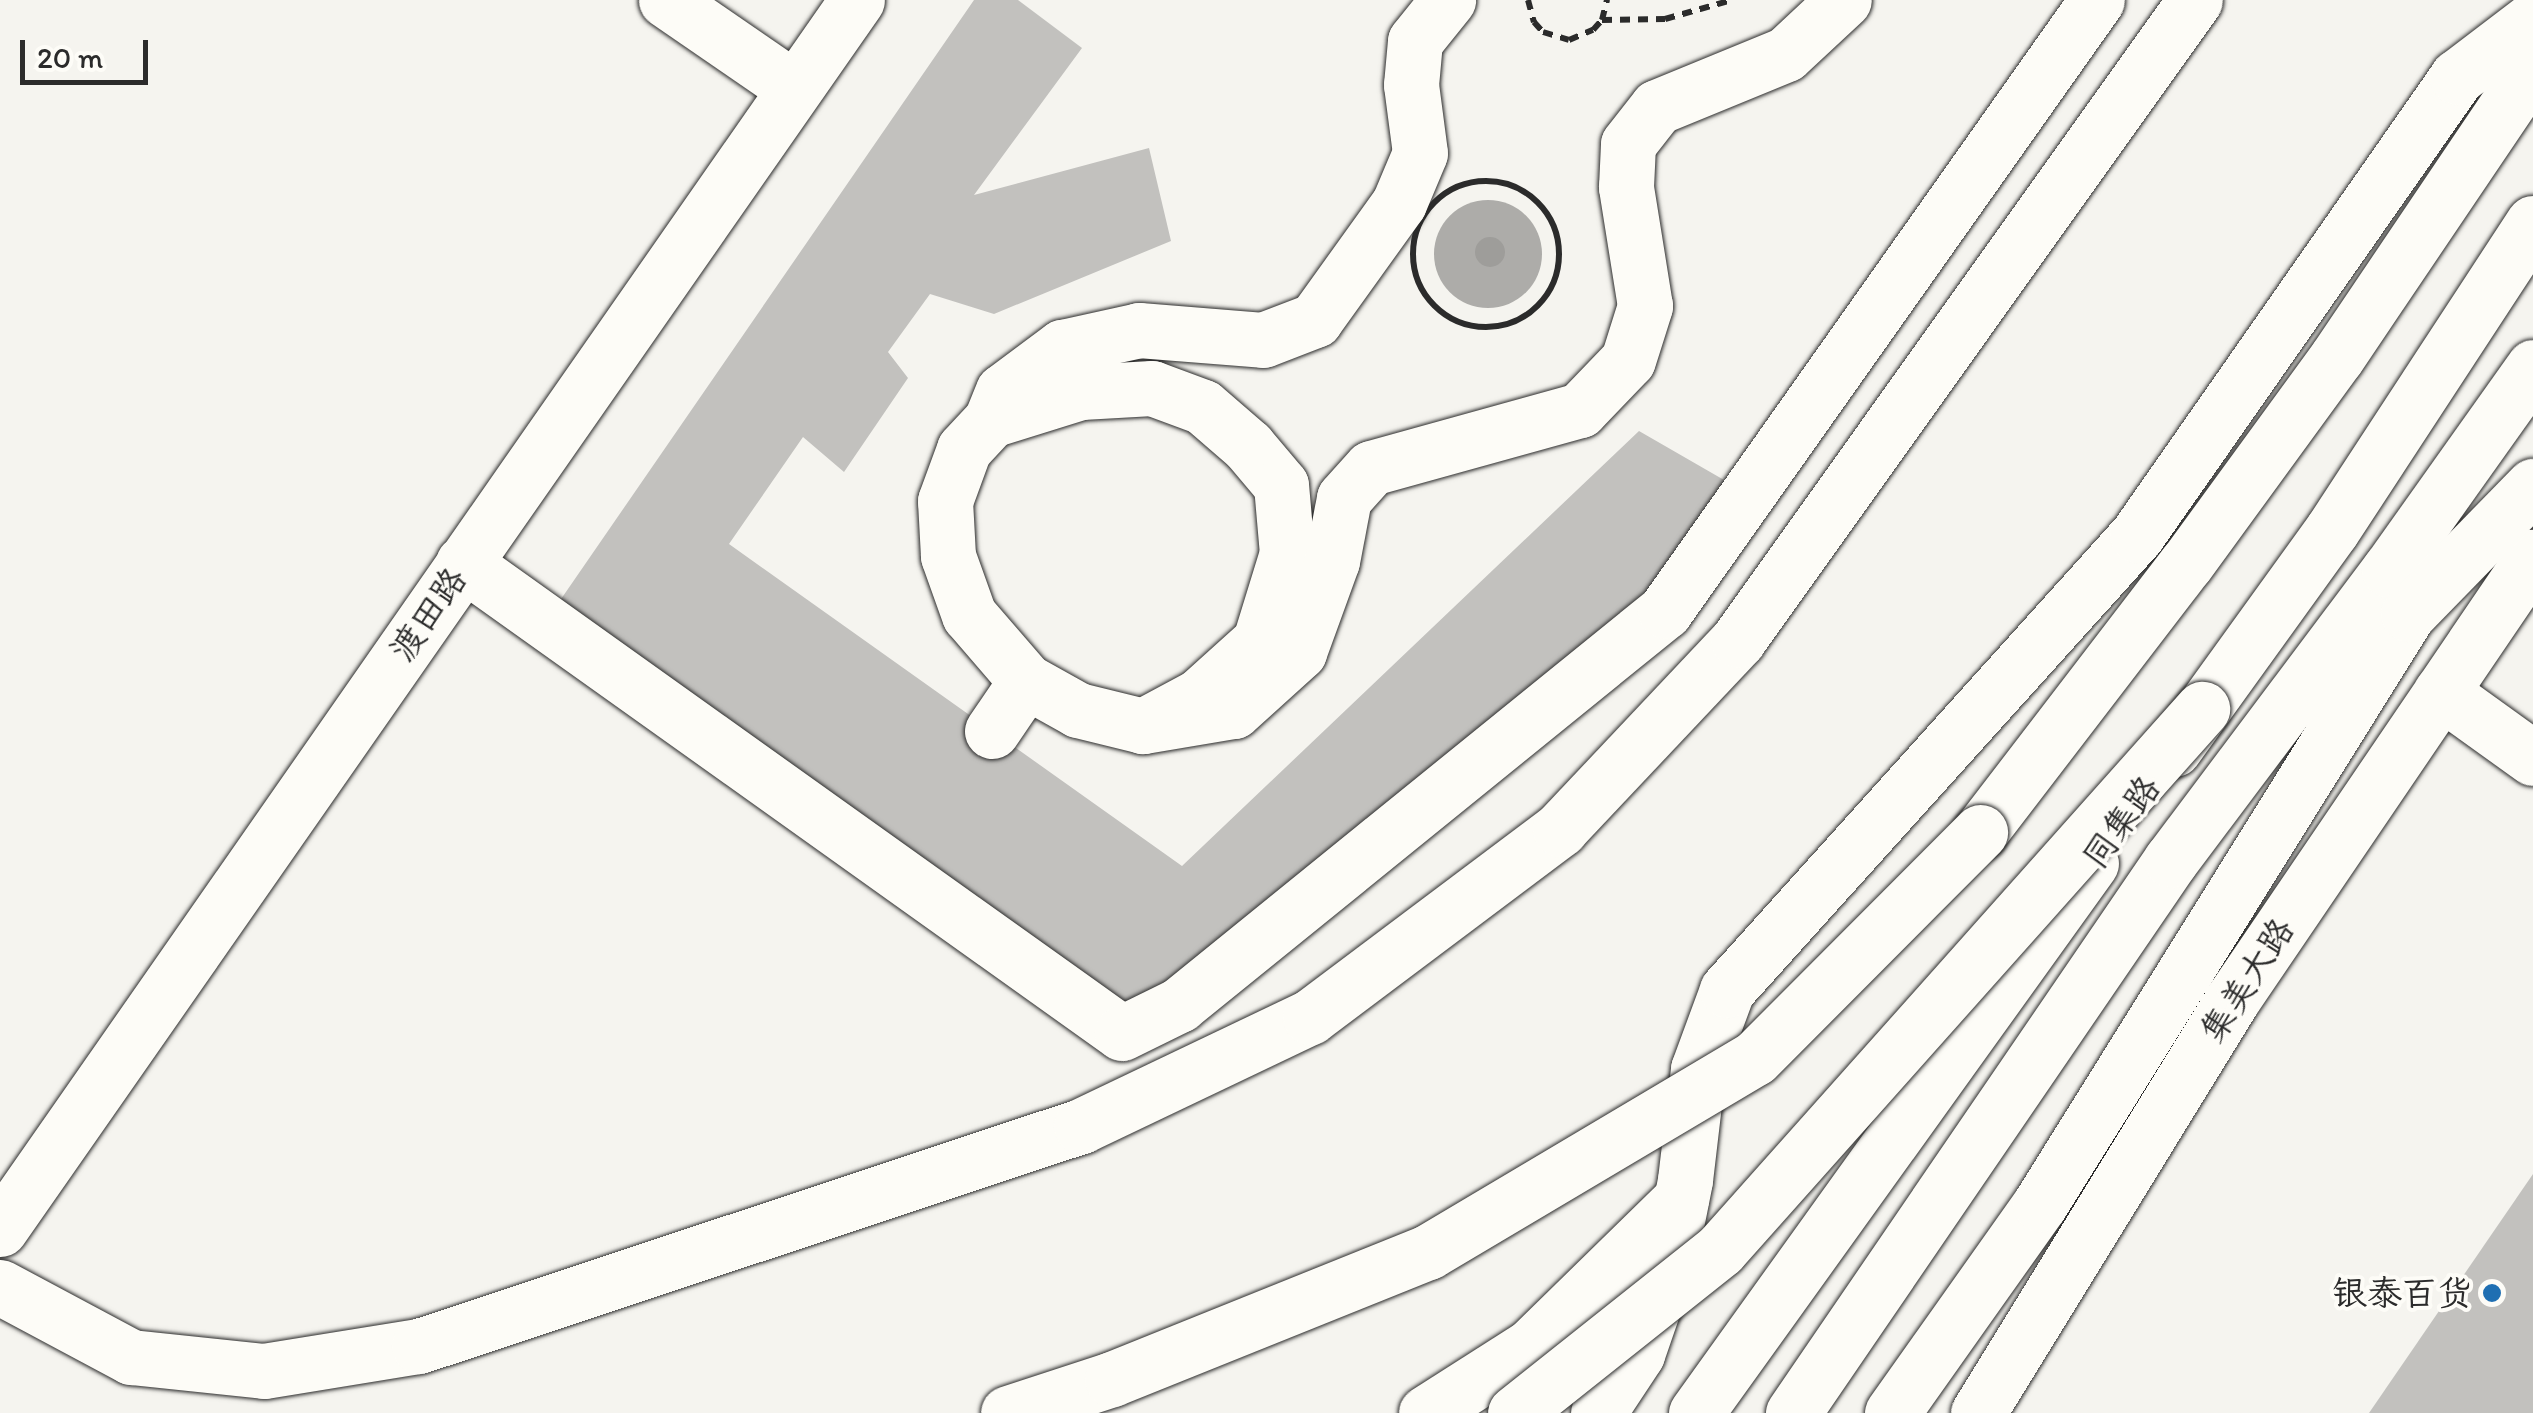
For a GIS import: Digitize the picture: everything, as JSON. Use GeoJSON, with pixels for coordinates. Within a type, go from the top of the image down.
{"type":"FeatureCollection","features":[{"type":"Feature","properties":{"kind":"main road"},"geometry":{"type":"LineString","coordinates":[[666,0],[794,88]]}},
{"type":"Feature","properties":{"kind":"main road","name":"渡田路"},"geometry":{"type":"LineString","coordinates":[[0,1229],[857,0]]}},
{"type":"Feature","properties":{"kind":"main road"},"geometry":{"type":"LineString","coordinates":[[1448,0],[1415,42],[1412,85],[1420,152],[1399,203],[1315,320],[1263,340],[1140,330],[1062,347],[1004,391],[990,420],[964,449],[944,501],[948,556],[969,615],[1026,681],[1078,710],[1143,726],[1234,711],[1300,652],[1332,561],[1344,498],[1370,468],[1580,410],[1628,360],[1645,306],[1626,187],[1628,144],[1658,107],[1786,54],[1844,0]]}},
{"type":"Feature","properties":{"kind":"main road"},"geometry":{"type":"LineString","coordinates":[[464,563],[1122,1033],[1179,1005],[1664,611],[2097,0]]}},
{"type":"Feature","properties":{"kind":"main road"},"geometry":{"type":"LineString","coordinates":[[0,1287],[130,1356],[264,1371],[419,1346],[1080,1126],[1310,1017],[1560,829],[1738,640],[2195,0]]}},
{"type":"Feature","properties":{"kind":"main road"},"geometry":{"type":"LineString","coordinates":[[1598,1413],[1637,1354],[1669,1261],[1682,1199],[1698,1069],[1727,990],[2137,535],[2457,77],[2533,19]]}},
{"type":"Feature","properties":{"kind":"main road"},"geometry":{"type":"LineString","coordinates":[[1008,1413],[1112,1379],[1428,1252],[1755,1058],[1980,832],[2186,564],[2325,372],[2533,66]]}},
{"type":"Feature","properties":{"kind":"main road","name":"同集路"},"geometry":{"type":"LineString","coordinates":[[1696,1413],[2332,530],[2533,223]]}},
{"type":"Feature","properties":{"kind":"main road","name":"同集路"},"geometry":{"type":"LineString","coordinates":[[1793,1413],[2171,860],[2388,570],[2533,367]]}},
{"type":"Feature","properties":{"kind":"main road"},"geometry":{"type":"LineString","coordinates":[[990,420],[1080,392],[1152,388],[1203,407],[1248,446],[1280,486],[1287,554],[1260,640],[1199,696],[1143,726]]}},
{"type":"Feature","properties":{"kind":"main road"},"geometry":{"type":"LineString","coordinates":[[1892,1413],[2040,1204],[2408,614],[2533,486]]}},
{"type":"Feature","properties":{"kind":"main road","name":"集美大路"},"geometry":{"type":"LineString","coordinates":[[1978,1413],[2232,1000],[2533,557]]}},
{"type":"Feature","properties":{"kind":"main road"},"geometry":{"type":"LineString","coordinates":[[1877,1413],[2388,570]]}},
{"type":"Feature","properties":{"kind":"main road"},"geometry":{"type":"LineString","coordinates":[[992,731],[1026,681]]}},
{"type":"Feature","properties":{"kind":"main road"},"geometry":{"type":"LineString","coordinates":[[2441,692],[2533,758]]}},
{"type":"Feature","properties":{"kind":"main road"},"geometry":{"type":"LineString","coordinates":[[1547,1413],[1720,1250],[2202,709]]}},
{"type":"Feature","properties":{"kind":"main road"},"geometry":{"type":"LineString","coordinates":[[1426,1413],[1531,1346],[1682,1199]]}},
{"type":"Feature","properties":{"kind":"main road"},"geometry":{"type":"LineString","coordinates":[[1515,1413],[1720,1250]]}},
{"type":"Feature","properties":{"kind":"path"},"geometry":{"type":"LineString","coordinates":[[1528,0],[1534,22],[1555,38],[1582,37],[1602,20],[1607,0]]}},
{"type":"Feature","properties":{"kind":"path"},"geometry":{"type":"LineString","coordinates":[[1602,20],[1664,19],[1732,0]]}},
{"type":"Feature","properties":{"kind":"path"},"geometry":{"type":"LineString","coordinates":[[1487,180],[1512,185],[1534,198],[1558,237],[1560,260],[1542,302],[1525,317],[1503,326],[1458,322],[1438,309],[1422,289],[1413,265],[1413,240],[1422,216],[1439,196],[1462,184],[1487,180]]}},
{"type":"Feature","properties":{"kind":"shaded area"},"geometry":{"type":"Polygon","coordinates":[[[1488,200],[1509,204],[1526,216],[1538,233],[1542,254],[1538,275],[1526,292],[1509,304],[1488,308],[1467,304],[1450,292],[1438,275],[1434,254],[1438,233],[1450,216],[1467,204],[1488,200]]]}},
{"type":"Feature","properties":{"kind":"building"},"geometry":{"type":"Polygon","coordinates":[[[974,0],[1018,0],[1082,48],[974,195],[1149,148],[1171,241],[994,314],[930,294],[888,352],[908,378],[844,472],[803,437],[729,544],[1182,866],[1639,431],[1731,484],[1650,604],[1200,972],[1115,1007],[559,602],[974,0]]]}},
{"type":"Feature","properties":{"kind":"building","name":"银泰百货"},"geometry":{"type":"Polygon","coordinates":[[[2533,1174],[2533,1413],[2369,1413],[2533,1174]]]}},
{"type":"Feature","properties":{"kind":"place","name":"银泰百货"},"geometry":{"type":"Point","coordinates":[2492,1293]}}]}
